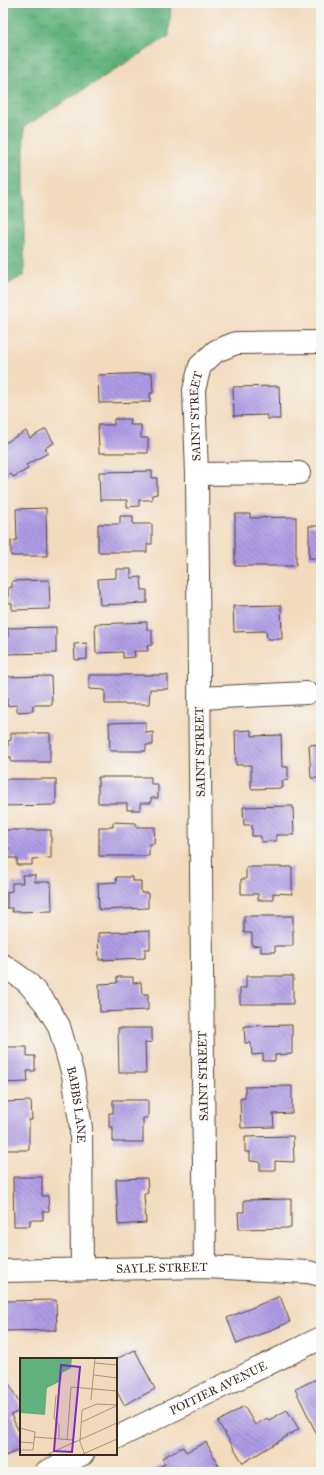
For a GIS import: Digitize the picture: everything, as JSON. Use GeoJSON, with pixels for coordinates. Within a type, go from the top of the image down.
{"type":"FeatureCollection","features":[{"type":"Feature","properties":{"kind":"street","name":"SAINT STREET"},"geometry":{"type":"LineString","coordinates":[[205,1267],[197,474],[194,390],[200,366],[216,351],[236,343],[321,342]]}},
{"type":"Feature","properties":{"kind":"street"},"geometry":{"type":"LineString","coordinates":[[197,474],[299,473]]}},
{"type":"Feature","properties":{"kind":"street"},"geometry":{"type":"LineString","coordinates":[[199,698],[307,693]]}},
{"type":"Feature","properties":{"kind":"street","name":"BABBS LANE"},"geometry":{"type":"LineString","coordinates":[[3,965],[27,982],[45,1002],[59,1026],[74,1075],[82,1128],[82,1269]]}},
{"type":"Feature","properties":{"kind":"street","name":"SAYLE STREET"},"geometry":{"type":"LineString","coordinates":[[3,1271],[205,1267],[308,1272],[321,1275]]}},
{"type":"Feature","properties":{"kind":"street","name":"POITIER AVENUE"},"geometry":{"type":"LineString","coordinates":[[117,1438],[321,1338]]}},
{"type":"Feature","properties":{"kind":"street"},"geometry":{"type":"LineString","coordinates":[[46,1472],[81,1455]]}},
{"type":"Feature","properties":{"kind":"green space"},"geometry":{"type":"Polygon","coordinates":[[[3,3],[171,3],[169,36],[24,127],[24,275],[3,287],[3,3]]]}},
{"type":"Feature","properties":{"kind":"building"},"geometry":{"type":"Polygon","coordinates":[[[152,373],[153,393],[150,393],[150,402],[99,403],[98,375],[152,373]]]}},
{"type":"Feature","properties":{"kind":"building"},"geometry":{"type":"Polygon","coordinates":[[[279,386],[280,419],[267,419],[267,415],[234,416],[233,387],[279,386]]]}},
{"type":"Feature","properties":{"kind":"building"},"geometry":{"type":"Polygon","coordinates":[[[114,419],[131,419],[130,425],[141,425],[141,438],[148,438],[148,453],[99,453],[98,425],[114,425],[114,419]]]}},
{"type":"Feature","properties":{"kind":"building"},"geometry":{"type":"Polygon","coordinates":[[[46,429],[54,443],[45,448],[48,453],[26,465],[28,469],[13,477],[11,474],[4,478],[3,444],[26,431],[30,438],[46,429]]]}},
{"type":"Feature","properties":{"kind":"building"},"geometry":{"type":"Polygon","coordinates":[[[152,471],[152,478],[157,478],[157,494],[152,495],[152,500],[139,500],[139,506],[127,507],[127,500],[100,500],[99,472],[152,471]]]}},
{"type":"Feature","properties":{"kind":"building"},"geometry":{"type":"Polygon","coordinates":[[[46,508],[47,556],[11,556],[11,541],[17,540],[16,509],[46,508]]]}},
{"type":"Feature","properties":{"kind":"building"},"geometry":{"type":"Polygon","coordinates":[[[235,514],[250,514],[250,518],[296,517],[296,566],[235,566],[235,514]]]}},
{"type":"Feature","properties":{"kind":"building"},"geometry":{"type":"Polygon","coordinates":[[[120,516],[133,516],[133,524],[152,524],[152,544],[147,544],[147,552],[98,552],[98,524],[120,524],[120,516]]]}},
{"type":"Feature","properties":{"kind":"building"},"geometry":{"type":"Polygon","coordinates":[[[309,526],[321,526],[321,558],[309,558],[309,526]]]}},
{"type":"Feature","properties":{"kind":"building"},"geometry":{"type":"Polygon","coordinates":[[[116,569],[131,569],[131,578],[141,577],[142,590],[147,590],[147,603],[100,605],[98,579],[116,578],[116,569]]]}},
{"type":"Feature","properties":{"kind":"building"},"geometry":{"type":"Polygon","coordinates":[[[49,580],[50,609],[12,610],[12,603],[8,603],[8,588],[12,587],[12,581],[49,580]]]}},
{"type":"Feature","properties":{"kind":"building"},"geometry":{"type":"Polygon","coordinates":[[[281,605],[282,639],[267,639],[266,631],[234,632],[233,606],[281,605]]]}},
{"type":"Feature","properties":{"kind":"building"},"geometry":{"type":"Polygon","coordinates":[[[147,622],[147,630],[152,630],[152,645],[147,646],[148,651],[134,651],[135,657],[123,658],[123,652],[96,653],[95,624],[147,622]]]}},
{"type":"Feature","properties":{"kind":"building"},"geometry":{"type":"Polygon","coordinates":[[[56,627],[56,653],[3,654],[3,639],[8,639],[8,628],[56,627]]]}},
{"type":"Feature","properties":{"kind":"building"},"geometry":{"type":"Polygon","coordinates":[[[87,643],[87,659],[75,660],[74,644],[87,643]]]}},
{"type":"Feature","properties":{"kind":"building"},"geometry":{"type":"Polygon","coordinates":[[[89,675],[168,675],[168,689],[150,689],[149,704],[105,704],[105,690],[89,689],[89,675]]]}},
{"type":"Feature","properties":{"kind":"building"},"geometry":{"type":"Polygon","coordinates":[[[51,676],[52,705],[33,705],[33,711],[17,712],[17,705],[7,706],[7,697],[3,697],[3,677],[51,676]]]}},
{"type":"Feature","properties":{"kind":"building"},"geometry":{"type":"Polygon","coordinates":[[[146,722],[146,733],[153,732],[153,745],[146,745],[146,751],[110,751],[109,723],[146,722]]]}},
{"type":"Feature","properties":{"kind":"building"},"geometry":{"type":"Polygon","coordinates":[[[251,730],[252,736],[281,735],[282,767],[288,767],[288,780],[282,781],[283,788],[251,789],[251,765],[236,765],[235,731],[251,730]]]}},
{"type":"Feature","properties":{"kind":"building"},"geometry":{"type":"Polygon","coordinates":[[[11,733],[50,733],[50,762],[11,762],[11,757],[8,757],[8,741],[11,740],[11,733]]]}},
{"type":"Feature","properties":{"kind":"building"},"geometry":{"type":"Polygon","coordinates":[[[321,744],[321,778],[311,778],[309,745],[321,744]]]}},
{"type":"Feature","properties":{"kind":"building"},"geometry":{"type":"Polygon","coordinates":[[[98,777],[151,777],[151,784],[158,784],[158,798],[151,798],[151,803],[140,803],[140,810],[127,810],[127,803],[98,803],[98,777]]]}},
{"type":"Feature","properties":{"kind":"building"},"geometry":{"type":"Polygon","coordinates":[[[3,779],[56,779],[56,805],[3,806],[3,779]]]}},
{"type":"Feature","properties":{"kind":"building"},"geometry":{"type":"Polygon","coordinates":[[[293,806],[294,835],[276,835],[276,841],[261,842],[261,836],[252,836],[252,825],[244,825],[243,807],[293,806]]]}},
{"type":"Feature","properties":{"kind":"building"},"geometry":{"type":"Polygon","coordinates":[[[113,822],[136,823],[136,827],[155,827],[154,844],[149,844],[149,856],[99,856],[99,827],[113,827],[113,822]]]}},
{"type":"Feature","properties":{"kind":"building"},"geometry":{"type":"Polygon","coordinates":[[[3,830],[51,830],[51,858],[32,859],[32,865],[17,865],[17,858],[9,858],[9,847],[3,847],[3,830]]]}},
{"type":"Feature","properties":{"kind":"building"},"geometry":{"type":"Polygon","coordinates":[[[246,867],[292,867],[292,894],[273,893],[273,900],[258,900],[258,894],[241,894],[241,879],[246,879],[246,867]]]}},
{"type":"Feature","properties":{"kind":"building"},"geometry":{"type":"Polygon","coordinates":[[[22,875],[35,875],[35,882],[51,882],[52,911],[12,912],[12,908],[7,908],[7,892],[12,891],[12,883],[23,883],[22,875]]]}},
{"type":"Feature","properties":{"kind":"building"},"geometry":{"type":"Polygon","coordinates":[[[116,877],[132,877],[132,881],[141,881],[141,893],[148,893],[148,908],[99,910],[98,883],[117,882],[116,877]]]}},
{"type":"Feature","properties":{"kind":"building"},"geometry":{"type":"Polygon","coordinates":[[[244,916],[293,916],[293,946],[275,946],[275,952],[261,952],[261,945],[252,946],[252,933],[244,933],[244,916]]]}},
{"type":"Feature","properties":{"kind":"building"},"geometry":{"type":"Polygon","coordinates":[[[150,931],[150,949],[145,949],[145,958],[99,960],[98,933],[150,931]]]}},
{"type":"Feature","properties":{"kind":"building"},"geometry":{"type":"Polygon","coordinates":[[[246,976],[293,976],[293,1004],[240,1004],[240,988],[246,988],[246,976]]]}},
{"type":"Feature","properties":{"kind":"building"},"geometry":{"type":"Polygon","coordinates":[[[117,977],[133,977],[133,983],[141,982],[142,994],[148,994],[148,1010],[100,1012],[99,984],[117,983],[117,977]]]}},
{"type":"Feature","properties":{"kind":"building"},"geometry":{"type":"Polygon","coordinates":[[[292,1025],[292,1054],[275,1055],[275,1061],[263,1061],[263,1054],[252,1055],[251,1043],[245,1043],[244,1026],[292,1025]]]}},
{"type":"Feature","properties":{"kind":"building"},"geometry":{"type":"Polygon","coordinates":[[[118,1028],[152,1028],[152,1042],[145,1043],[146,1073],[119,1073],[118,1028]]]}},
{"type":"Feature","properties":{"kind":"building"},"geometry":{"type":"Polygon","coordinates":[[[3,1047],[27,1047],[27,1056],[35,1056],[35,1071],[27,1071],[28,1082],[3,1083],[3,1047]]]}},
{"type":"Feature","properties":{"kind":"building"},"geometry":{"type":"Polygon","coordinates":[[[292,1086],[292,1113],[273,1114],[274,1127],[241,1128],[240,1099],[245,1098],[245,1087],[292,1086]]]}},
{"type":"Feature","properties":{"kind":"building"},"geometry":{"type":"Polygon","coordinates":[[[113,1100],[148,1100],[148,1118],[143,1118],[143,1142],[113,1142],[113,1127],[109,1127],[109,1113],[113,1113],[113,1100]]]}},
{"type":"Feature","properties":{"kind":"building"},"geometry":{"type":"Polygon","coordinates":[[[31,1101],[32,1120],[29,1120],[29,1150],[3,1150],[3,1102],[31,1101]]]}},
{"type":"Feature","properties":{"kind":"building"},"geometry":{"type":"Polygon","coordinates":[[[293,1136],[294,1162],[275,1161],[275,1170],[260,1170],[260,1162],[250,1161],[250,1152],[245,1152],[245,1137],[293,1136]]]}},
{"type":"Feature","properties":{"kind":"building"},"geometry":{"type":"Polygon","coordinates":[[[13,1177],[42,1177],[42,1196],[48,1196],[49,1211],[43,1211],[43,1220],[30,1220],[30,1226],[14,1226],[13,1177]]]}},
{"type":"Feature","properties":{"kind":"building"},"geometry":{"type":"Polygon","coordinates":[[[147,1178],[148,1193],[144,1194],[146,1223],[118,1225],[116,1179],[147,1178]]]}},
{"type":"Feature","properties":{"kind":"building"},"geometry":{"type":"Polygon","coordinates":[[[291,1199],[291,1228],[239,1229],[238,1212],[244,1212],[244,1200],[291,1199]]]}},
{"type":"Feature","properties":{"kind":"building"},"geometry":{"type":"Polygon","coordinates":[[[280,1296],[290,1322],[237,1344],[227,1318],[280,1296]]]}},
{"type":"Feature","properties":{"kind":"building"},"geometry":{"type":"Polygon","coordinates":[[[56,1300],[57,1330],[3,1331],[3,1301],[56,1300]]]}},
{"type":"Feature","properties":{"kind":"building"},"geometry":{"type":"Polygon","coordinates":[[[135,1350],[155,1389],[124,1405],[117,1392],[117,1359],[135,1350]]]}},
{"type":"Feature","properties":{"kind":"building"},"geometry":{"type":"Polygon","coordinates":[[[321,1377],[321,1443],[295,1389],[321,1377]]]}},
{"type":"Feature","properties":{"kind":"building"},"geometry":{"type":"Polygon","coordinates":[[[9,1383],[20,1405],[20,1410],[11,1415],[20,1434],[20,1449],[3,1457],[3,1386],[9,1383]]]}},
{"type":"Feature","properties":{"kind":"building"},"geometry":{"type":"Polygon","coordinates":[[[244,1406],[255,1425],[267,1418],[269,1420],[287,1410],[299,1429],[243,1463],[218,1422],[244,1406]]]}},
{"type":"Feature","properties":{"kind":"building"},"geometry":{"type":"Polygon","coordinates":[[[206,1442],[222,1472],[149,1472],[165,1464],[162,1458],[173,1452],[183,1447],[186,1452],[206,1442]]]}}]}
